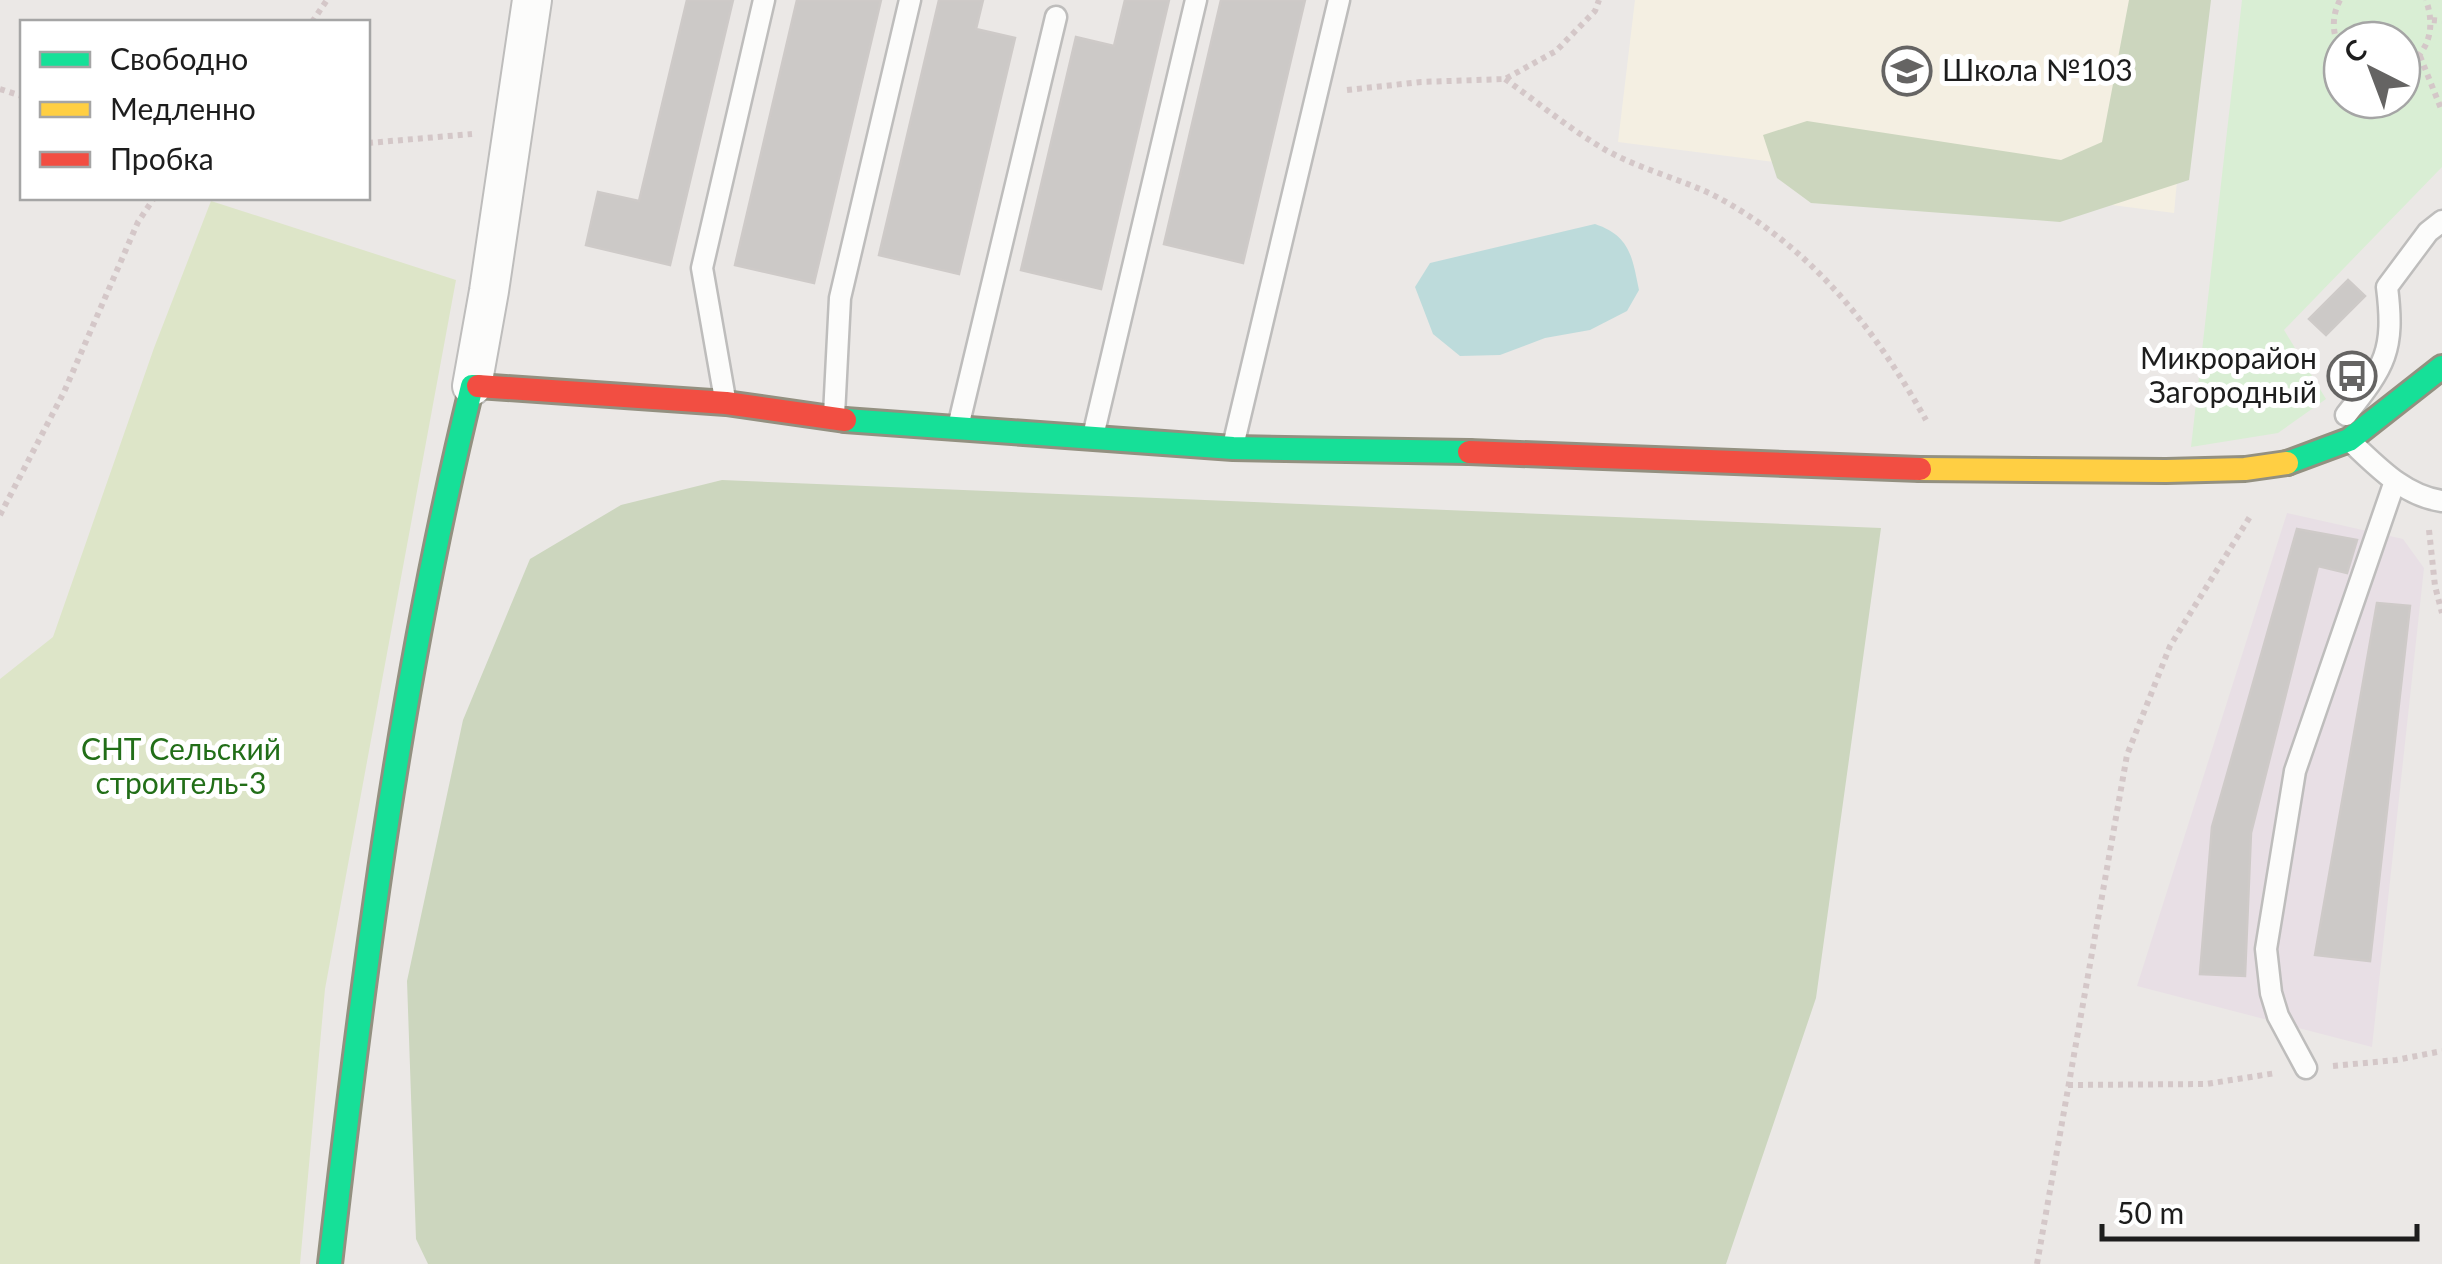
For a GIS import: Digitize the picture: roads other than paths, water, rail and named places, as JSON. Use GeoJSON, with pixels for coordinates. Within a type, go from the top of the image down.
{"type":"FeatureCollection","features":[{"type":"Feature","properties":{"kind":"street"},"geometry":{"type":"LineString","coordinates":[[330,1264],[362,988],[418,617],[490,291],[532,0]]}},
{"type":"Feature","properties":{"kind":"street"},"geometry":{"type":"LineString","coordinates":[[472,386],[726,403],[834,419],[1232,448],[1561,453],[1954,470],[2166,472],[2245,469],[2291,462],[2318,452],[2349,440],[2442,367]]}},
{"type":"Feature","properties":{"kind":"lane"},"geometry":{"type":"LineString","coordinates":[[726,403],[702,268],[764,0]]}},
{"type":"Feature","properties":{"kind":"lane"},"geometry":{"type":"LineString","coordinates":[[834,419],[840,298],[910,0]]}},
{"type":"Feature","properties":{"kind":"lane"},"geometry":{"type":"LineString","coordinates":[[1093,437],[1196,0]]}},
{"type":"Feature","properties":{"kind":"lane"},"geometry":{"type":"LineString","coordinates":[[1232,448],[1339,0]]}},
{"type":"Feature","properties":{"kind":"lane"},"geometry":{"type":"LineString","coordinates":[[958,427],[1056,16]]}},
{"type":"Feature","properties":{"kind":"lane"},"geometry":{"type":"LineString","coordinates":[[2318,452],[2379,373],[2392,326],[2387,286],[2428,232],[2442,220]]}},
{"type":"Feature","properties":{"kind":"lane"},"geometry":{"type":"LineString","coordinates":[[2349,440],[2395,482],[2434,500]]}},
{"type":"Feature","properties":{"kind":"lane"},"geometry":{"type":"LineString","coordinates":[[2306,1068],[2270,994],[2266,948],[2295,771],[2395,482]]}},
{"type":"Feature","properties":{"kind":"water"},"geometry":{"type":"Polygon","coordinates":[[[1595,224],[1616,235],[1631,257],[1639,290],[1627,311],[1590,330],[1545,338],[1500,355],[1460,356],[1433,334],[1415,287],[1430,263],[1595,224]]]}},
{"type":"Feature","properties":{"kind":"place","name":"Школа №103"},"geometry":{"type":"Point","coordinates":[1907,71]}},
{"type":"Feature","properties":{"kind":"place","name":"Микрорайон Загородный"},"geometry":{"type":"Point","coordinates":[2352,376]}},
{"type":"Feature","properties":{"kind":"park label","name":"СНТ Сельский строитель-3"},"geometry":{"type":"Point","coordinates":[181,767]}}]}
